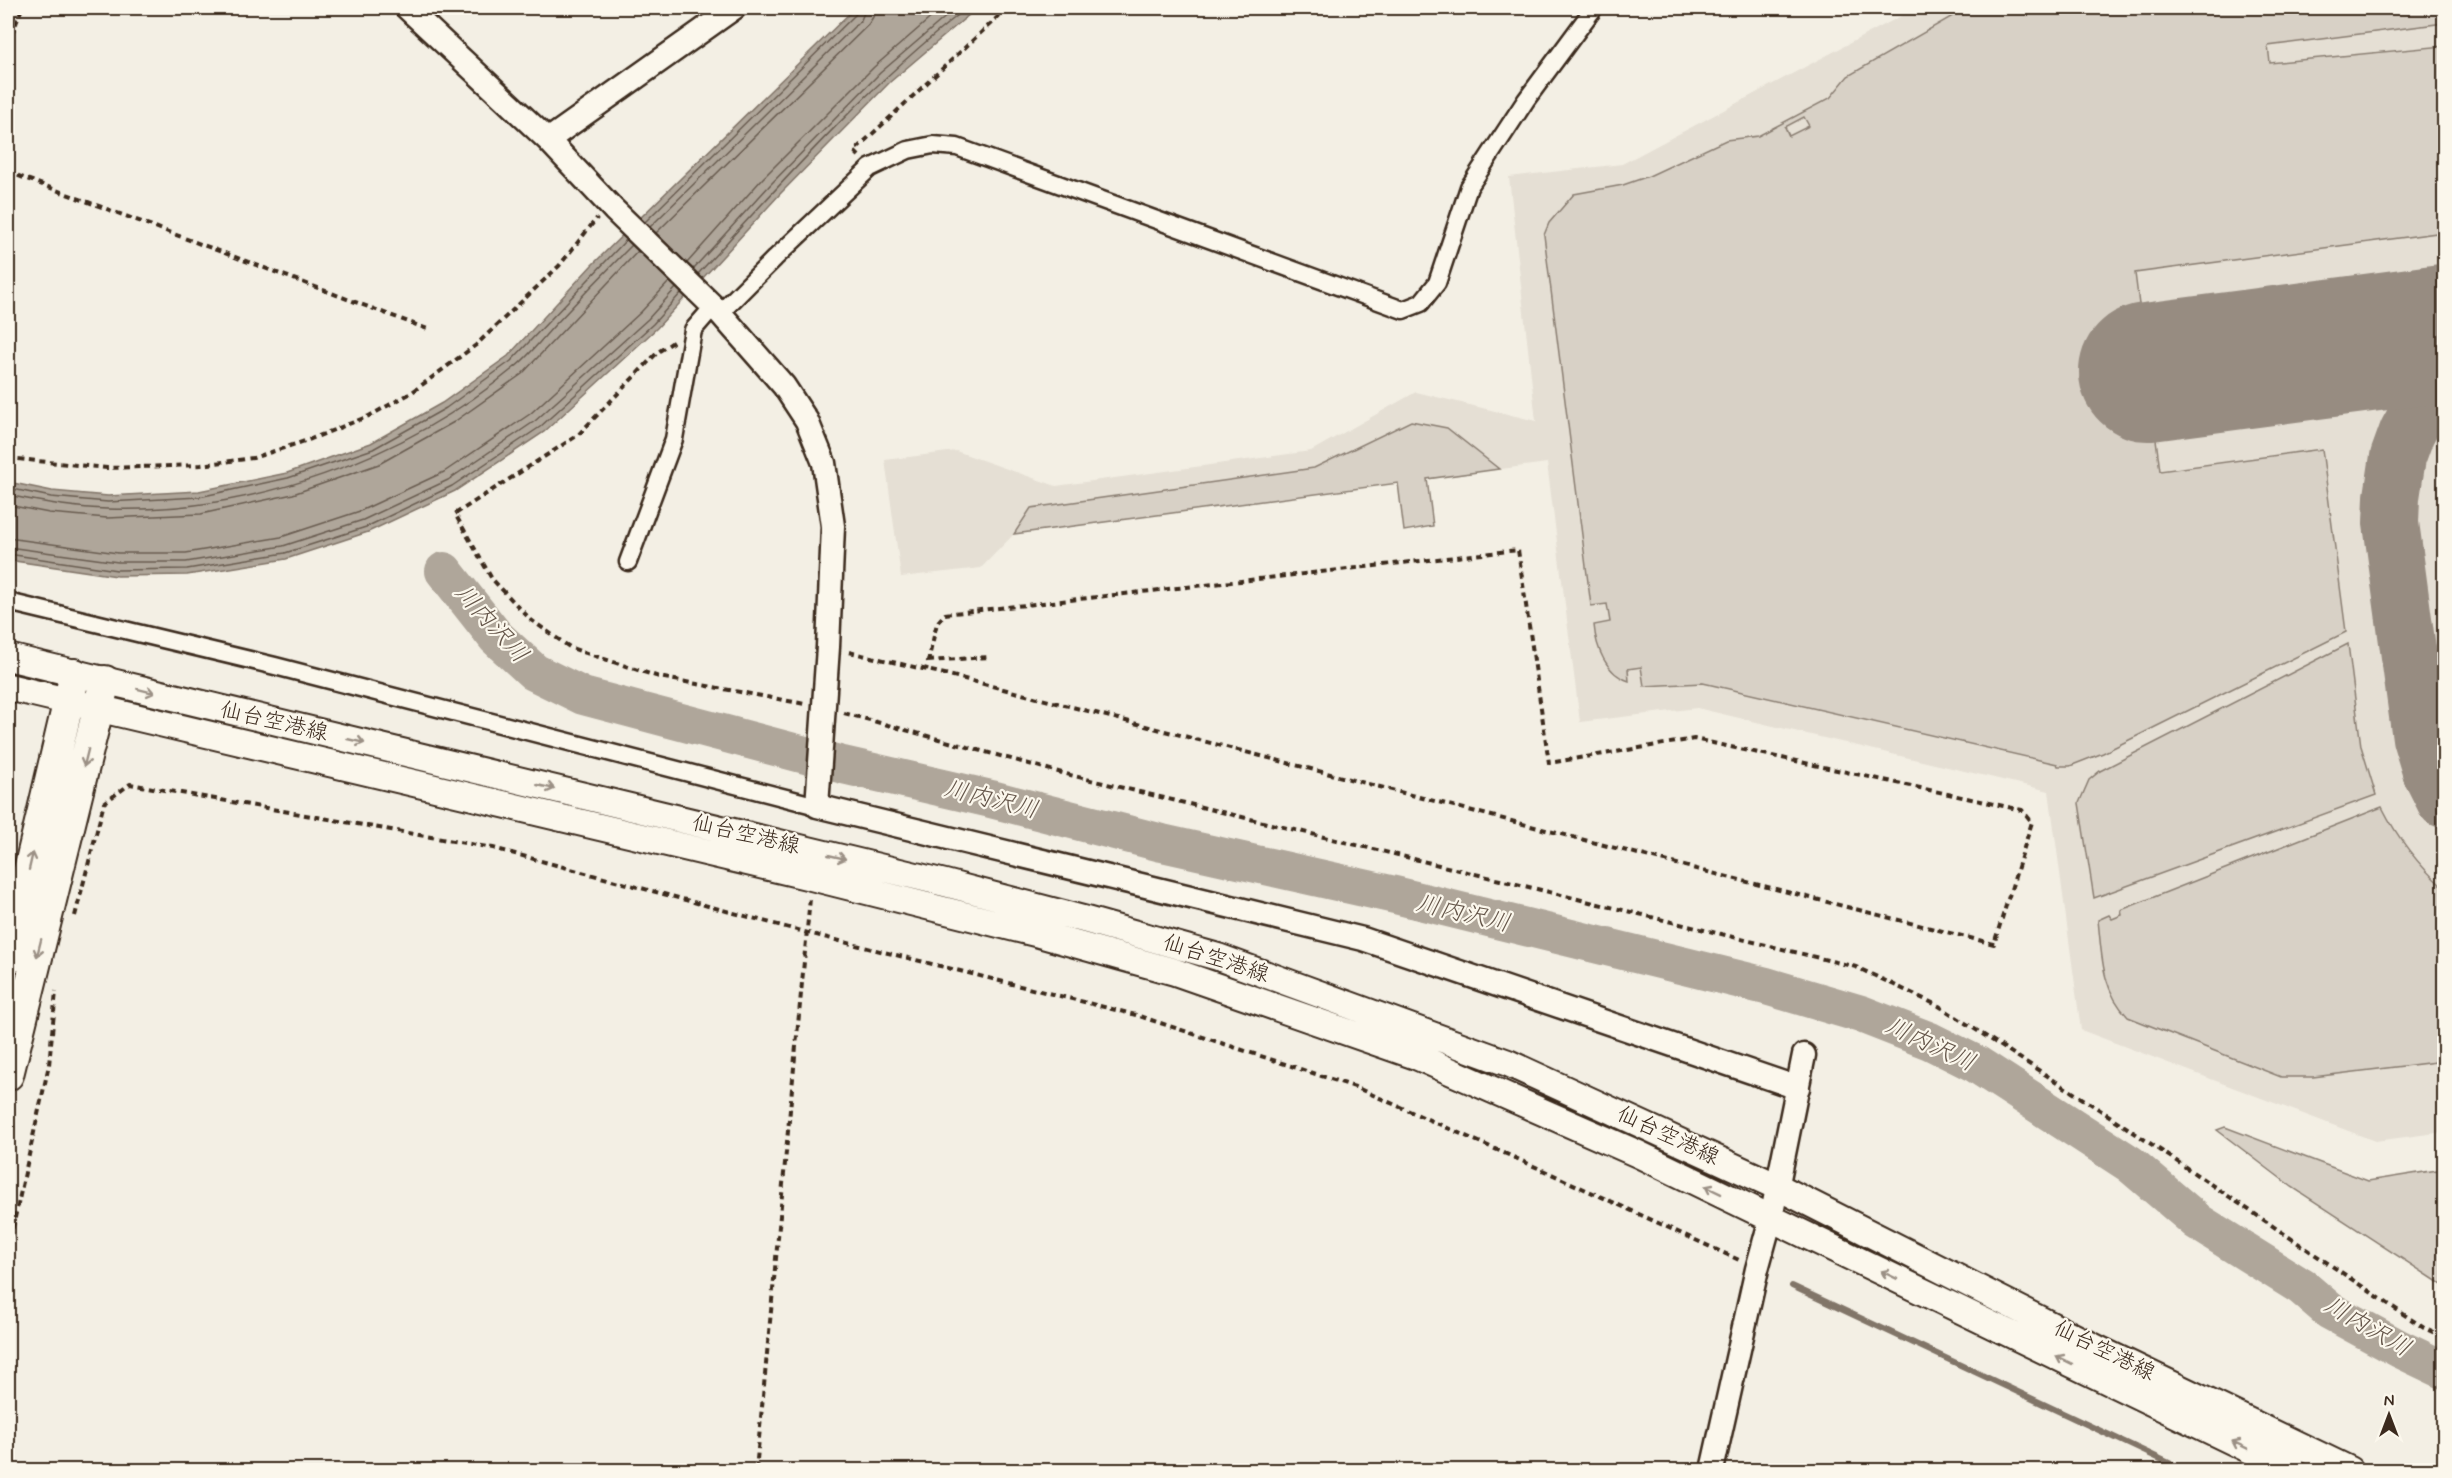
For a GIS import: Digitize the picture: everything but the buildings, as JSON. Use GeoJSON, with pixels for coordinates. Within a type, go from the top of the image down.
{"type":"FeatureCollection","features":[{"type":"Feature","properties":{"kind":"highway"},"geometry":{"type":"LineString","coordinates":[[8,959],[72,688]]}},
{"type":"Feature","properties":{"kind":"highway"},"geometry":{"type":"LineString","coordinates":[[8,1075],[102,695]]}},
{"type":"Feature","properties":{"kind":"main road","name":"仙台空港線"},"geometry":{"type":"LineString","coordinates":[[8,657],[72,688]]}},
{"type":"Feature","properties":{"kind":"main road","name":"仙台空港線"},"geometry":{"type":"LineString","coordinates":[[8,687],[72,688],[945,883],[1218,957],[1508,1063],[1778,1187],[2098,1349],[2350,1470]]}},
{"type":"Feature","properties":{"kind":"main road","name":"仙台空港線"},"geometry":{"type":"LineString","coordinates":[[102,695],[481,797],[1039,934],[1175,972],[1416,1056],[1627,1150],[1772,1218],[2292,1470]]}},
{"type":"Feature","properties":{"kind":"street"},"geometry":{"type":"LineString","coordinates":[[408,8],[548,140],[713,307],[784,386],[807,421],[824,463],[833,526],[818,798]]}},
{"type":"Feature","properties":{"kind":"street"},"geometry":{"type":"LineString","coordinates":[[548,140],[734,8]]}},
{"type":"Feature","properties":{"kind":"street"},"geometry":{"type":"LineString","coordinates":[[628,562],[674,438],[693,330],[713,307],[775,258],[870,168],[908,150],[933,145],[957,147],[1403,310],[1421,303],[1437,283],[1469,187],[1526,100],[1594,8]]}},
{"type":"Feature","properties":{"kind":"street"},"geometry":{"type":"LineString","coordinates":[[8,602],[818,798],[1363,939],[1798,1088]]}},
{"type":"Feature","properties":{"kind":"street"},"geometry":{"type":"LineString","coordinates":[[1712,1470],[1757,1269],[1772,1218],[1804,1055]]}},
{"type":"Feature","properties":{"kind":"path"},"geometry":{"type":"LineString","coordinates":[[8,44],[22,8]]}},
{"type":"Feature","properties":{"kind":"path"},"geometry":{"type":"LineString","coordinates":[[870,168],[854,151],[1002,13],[1012,8]]}},
{"type":"Feature","properties":{"kind":"path"},"geometry":{"type":"LineString","coordinates":[[8,172],[430,330]]}},
{"type":"Feature","properties":{"kind":"path"},"geometry":{"type":"LineString","coordinates":[[8,458],[107,468],[201,465],[254,458],[369,416],[411,393],[476,345],[559,266],[611,206]]}},
{"type":"Feature","properties":{"kind":"path"},"geometry":{"type":"LineString","coordinates":[[693,330],[658,352],[579,435],[455,514],[492,579],[531,620],[572,648],[658,677],[824,712],[1062,773],[1856,967],[1939,1006],[2111,1117],[2424,1328],[2445,1337]]}},
{"type":"Feature","properties":{"kind":"path"},"geometry":{"type":"LineString","coordinates":[[828,647],[926,670],[1994,944],[2032,822],[2022,810],[1694,740],[1549,763],[1518,550],[945,614],[937,623],[926,670]]}},
{"type":"Feature","properties":{"kind":"path"},"geometry":{"type":"LineString","coordinates":[[928,661],[989,657]]}},
{"type":"Feature","properties":{"kind":"path"},"geometry":{"type":"LineString","coordinates":[[73,924],[104,803],[130,784],[493,848],[808,933],[1136,1015],[1355,1087],[1757,1269]]}},
{"type":"Feature","properties":{"kind":"path"},"geometry":{"type":"LineString","coordinates":[[756,1470],[808,933],[811,877]]}},
{"type":"Feature","properties":{"kind":"path"},"geometry":{"type":"LineString","coordinates":[[8,1249],[49,1065],[57,990]]}},
{"type":"Feature","properties":{"kind":"shaded area"},"geometry":{"type":"Polygon","coordinates":[[[1916,8],[2444,8],[2444,1132],[2375,1141],[2081,1030],[2049,791],[1697,708],[1580,722],[1547,463],[1427,479],[1433,526],[1404,531],[1398,483],[1014,534],[981,568],[901,577],[885,460],[956,451],[1056,486],[1311,451],[1416,392],[1536,421],[1509,177],[1622,164],[1916,8]]]}},
{"type":"Feature","properties":{"kind":"shaded area"},"geometry":{"type":"Polygon","coordinates":[[[1962,8],[2444,8],[2444,23],[2268,46],[2270,63],[2444,46],[2444,232],[2135,273],[2160,471],[2322,449],[2346,632],[2103,753],[2070,766],[2058,766],[1703,683],[1644,686],[1641,667],[1628,669],[1629,681],[1614,673],[1608,666],[1597,642],[1594,625],[1610,622],[1607,604],[1591,606],[1544,235],[1549,223],[1574,194],[1623,185],[1649,176],[1726,140],[1758,136],[1830,98],[1848,76],[1958,13],[1962,8]],[[1804,117],[1785,127],[1789,136],[1809,126],[1804,117]]]}},
{"type":"Feature","properties":{"kind":"shaded area"},"geometry":{"type":"Polygon","coordinates":[[[1411,421],[1447,428],[1499,469],[1427,479],[1433,526],[1404,531],[1398,483],[1014,534],[1031,508],[1314,468],[1411,421]]]}},
{"type":"Feature","properties":{"kind":"shaded area"},"geometry":{"type":"Polygon","coordinates":[[[2348,644],[2361,746],[2376,795],[2094,898],[2079,803],[2089,780],[2100,771],[2348,644]]]}},
{"type":"Feature","properties":{"kind":"shaded area"},"geometry":{"type":"Polygon","coordinates":[[[2382,807],[2409,850],[2444,888],[2444,1061],[2313,1077],[2281,1077],[2128,1017],[2119,1006],[2112,995],[2104,972],[2098,920],[2109,915],[2112,919],[2122,915],[2121,910],[2382,807]]]}},
{"type":"Feature","properties":{"kind":"shaded area"},"geometry":{"type":"Polygon","coordinates":[[[2225,1127],[2368,1181],[2444,1169],[2444,1286],[2292,1187],[2217,1130],[2225,1127]]]}},
{"type":"Feature","properties":{"kind":"water"},"geometry":{"type":"Polygon","coordinates":[[[855,8],[977,8],[890,82],[780,194],[657,328],[544,432],[455,491],[368,532],[286,559],[187,575],[117,576],[8,560],[8,482],[52,491],[108,496],[199,491],[287,473],[371,443],[442,403],[508,356],[592,265],[855,8]]]}},
{"type":"Feature","properties":{"kind":"waterway","name":"川内沢川"},"geometry":{"type":"LineString","coordinates":[[444,571],[496,637],[534,672],[583,696],[843,765],[991,799],[1162,843],[1395,895],[1766,986],[1861,1014],[1930,1041],[1976,1064],[2130,1164],[2198,1222],[2302,1287],[2330,1311],[2444,1370]]}},
{"type":"Feature","properties":{"kind":"waterway"},"geometry":{"type":"LineString","coordinates":[[1792,1286],[2184,1470]]}},
{"type":"Feature","properties":{"kind":"taxiway"},"geometry":{"type":"LineString","coordinates":[[2444,372],[2426,397],[2407,432],[2398,457],[2391,523],[2420,738],[2431,774],[2444,800]]}},
{"type":"Feature","properties":{"kind":"runway"},"geometry":{"type":"LineString","coordinates":[[2148,372],[2444,333]]}}]}
